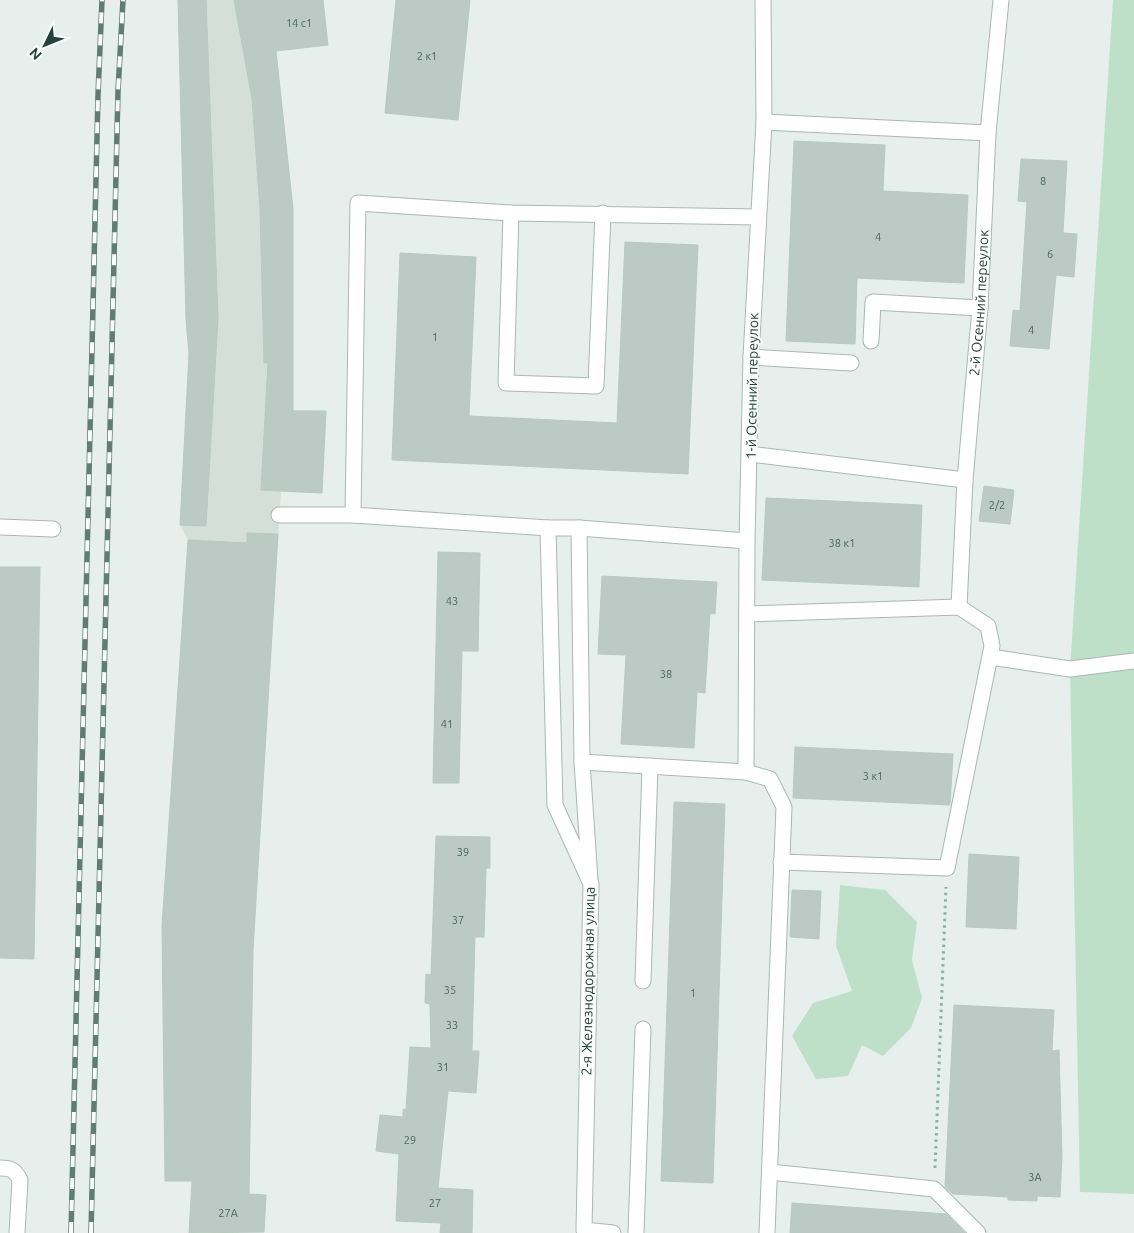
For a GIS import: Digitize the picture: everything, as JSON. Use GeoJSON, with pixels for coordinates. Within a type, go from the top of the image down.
{"type":"FeatureCollection","features":[{"type":"Feature","properties":{"kind":"street","name":"1-й Осенний переулок"},"geometry":{"type":"LineString","coordinates":[[746,772],[747,541],[752,357],[764,122],[763,0]]}},
{"type":"Feature","properties":{"kind":"street","name":"2-й Осенний переулок"},"geometry":{"type":"LineString","coordinates":[[959,607],[965,480],[980,308],[988,133],[1001,0]]}},
{"type":"Feature","properties":{"kind":"street"},"geometry":{"type":"LineString","coordinates":[[764,122],[988,133]]}},
{"type":"Feature","properties":{"kind":"street"},"geometry":{"type":"LineString","coordinates":[[353,515],[358,203],[510,213],[758,216]]}},
{"type":"Feature","properties":{"kind":"street"},"geometry":{"type":"LineString","coordinates":[[510,213],[506,383],[596,386],[603,213]]}},
{"type":"Feature","properties":{"kind":"street"},"geometry":{"type":"LineString","coordinates":[[871,341],[873,302],[980,308]]}},
{"type":"Feature","properties":{"kind":"street"},"geometry":{"type":"LineString","coordinates":[[752,357],[851,362]]}},
{"type":"Feature","properties":{"kind":"street"},"geometry":{"type":"LineString","coordinates":[[750,454],[965,480]]}},
{"type":"Feature","properties":{"kind":"street"},"geometry":{"type":"LineString","coordinates":[[279,514],[353,515],[548,528],[579,528],[747,541]]}},
{"type":"Feature","properties":{"kind":"street"},"geometry":{"type":"LineString","coordinates":[[0,527],[53,529]]}},
{"type":"Feature","properties":{"kind":"street","name":"2-я Железнодорожная улица"},"geometry":{"type":"LineString","coordinates":[[548,528],[555,805],[591,884],[581,1232],[613,1233]]}},
{"type":"Feature","properties":{"kind":"street"},"geometry":{"type":"LineString","coordinates":[[579,528],[582,762],[591,884]]}},
{"type":"Feature","properties":{"kind":"street"},"geometry":{"type":"LineString","coordinates":[[747,614],[959,607],[988,626],[992,646],[947,868],[782,862]]}},
{"type":"Feature","properties":{"kind":"street"},"geometry":{"type":"LineString","coordinates":[[991,657],[1070,669],[1134,662]]}},
{"type":"Feature","properties":{"kind":"street"},"geometry":{"type":"LineString","coordinates":[[582,762],[746,772],[770,779],[784,807],[767,1233]]}},
{"type":"Feature","properties":{"kind":"street"},"geometry":{"type":"LineString","coordinates":[[643,981],[650,766]]}},
{"type":"Feature","properties":{"kind":"street"},"geometry":{"type":"LineString","coordinates":[[636,1233],[643,1028]]}},
{"type":"Feature","properties":{"kind":"street"},"geometry":{"type":"LineString","coordinates":[[0,1168],[9,1168],[16,1172],[20,1180],[17,1233]]}},
{"type":"Feature","properties":{"kind":"street"},"geometry":{"type":"LineString","coordinates":[[770,1172],[934,1189],[978,1233]]}},
{"type":"Feature","properties":{"kind":"path"},"geometry":{"type":"LineString","coordinates":[[934,1189],[947,868]]}},
{"type":"Feature","properties":{"kind":"shaded area"},"geometry":{"type":"Polygon","coordinates":[[[178,0],[323,0],[328,45],[276,51],[293,209],[293,410],[326,411],[322,493],[281,492],[253,950],[249,1180],[165,1181],[162,926],[188,540],[180,525],[189,354],[186,319],[178,0]]]}},
{"type":"Feature","properties":{"kind":"green space"},"geometry":{"type":"Polygon","coordinates":[[[1113,0],[1134,0],[1134,1194],[1080,1192],[1070,669],[1113,0]]]}},
{"type":"Feature","properties":{"kind":"green space"},"geometry":{"type":"Polygon","coordinates":[[[840,885],[885,890],[917,922],[912,960],[922,998],[911,1028],[883,1056],[862,1045],[848,1076],[816,1079],[792,1036],[813,1003],[852,991],[836,946],[840,885]]]}},
{"type":"Feature","properties":{"kind":"building"},"geometry":{"type":"Polygon","coordinates":[[[178,0],[206,0],[218,318],[206,526],[180,525],[189,354],[186,319],[178,0]]]}},
{"type":"Feature","properties":{"kind":"building"},"geometry":{"type":"Polygon","coordinates":[[[234,0],[323,0],[328,45],[276,51],[293,209],[293,411],[326,411],[322,493],[261,490],[268,363],[264,363],[260,209],[252,99],[234,0]]]}},
{"type":"Feature","properties":{"kind":"building"},"geometry":{"type":"Polygon","coordinates":[[[396,0],[470,0],[458,120],[385,113],[396,0]]]}},
{"type":"Feature","properties":{"kind":"building"},"geometry":{"type":"Polygon","coordinates":[[[794,141],[885,145],[883,191],[968,195],[964,283],[857,278],[855,344],[786,341],[794,141]]]}},
{"type":"Feature","properties":{"kind":"building"},"geometry":{"type":"Polygon","coordinates":[[[1021,159],[1067,161],[1063,233],[1077,234],[1074,277],[1056,275],[1049,349],[1010,346],[1013,310],[1020,311],[1027,202],[1018,201],[1021,159]]]}},
{"type":"Feature","properties":{"kind":"building"},"geometry":{"type":"Polygon","coordinates":[[[625,242],[698,245],[688,474],[392,460],[400,253],[476,257],[469,416],[617,423],[625,242]]]}},
{"type":"Feature","properties":{"kind":"building"},"geometry":{"type":"Polygon","coordinates":[[[984,486],[1014,490],[1010,524],[979,521],[984,486]]]}},
{"type":"Feature","properties":{"kind":"building"},"geometry":{"type":"Polygon","coordinates":[[[766,498],[922,505],[919,587],[762,580],[766,498]]]}},
{"type":"Feature","properties":{"kind":"building"},"geometry":{"type":"Polygon","coordinates":[[[247,533],[278,534],[253,950],[249,1194],[266,1195],[264,1232],[189,1233],[192,1181],[165,1181],[162,926],[188,540],[247,543],[247,533]]]}},
{"type":"Feature","properties":{"kind":"building"},"geometry":{"type":"Polygon","coordinates":[[[438,552],[480,553],[478,651],[462,651],[459,783],[433,783],[438,552]]]}},
{"type":"Feature","properties":{"kind":"building"},"geometry":{"type":"Polygon","coordinates":[[[0,567],[40,567],[34,959],[0,958],[0,567]]]}},
{"type":"Feature","properties":{"kind":"building"},"geometry":{"type":"Polygon","coordinates":[[[602,576],[717,582],[715,614],[710,613],[705,693],[697,692],[694,748],[621,744],[626,655],[598,654],[602,576]]]}},
{"type":"Feature","properties":{"kind":"building"},"geometry":{"type":"Polygon","coordinates":[[[795,747],[953,754],[950,805],[793,798],[795,747]]]}},
{"type":"Feature","properties":{"kind":"building"},"geometry":{"type":"Polygon","coordinates":[[[674,802],[725,804],[713,1183],[661,1181],[674,802]]]}},
{"type":"Feature","properties":{"kind":"building"},"geometry":{"type":"Polygon","coordinates":[[[436,836],[490,837],[490,868],[486,868],[484,937],[475,937],[472,1051],[479,1051],[476,1093],[448,1091],[438,1188],[473,1190],[472,1233],[440,1233],[441,1223],[396,1221],[399,1154],[376,1151],[380,1115],[403,1117],[403,1109],[406,1110],[410,1047],[431,1048],[430,1004],[425,1003],[426,974],[431,975],[436,836]]]}},
{"type":"Feature","properties":{"kind":"building"},"geometry":{"type":"Polygon","coordinates":[[[969,854],[1019,857],[1016,929],[966,927],[969,854]]]}},
{"type":"Feature","properties":{"kind":"building"},"geometry":{"type":"Polygon","coordinates":[[[792,890],[821,891],[819,939],[790,937],[792,890]]]}},
{"type":"Feature","properties":{"kind":"building"},"geometry":{"type":"Polygon","coordinates":[[[954,1005],[1054,1010],[1052,1051],[1059,1050],[1062,1157],[1060,1197],[1037,1196],[1037,1201],[1008,1200],[1008,1197],[953,1194],[945,1187],[954,1005]]]}},
{"type":"Feature","properties":{"kind":"building"},"geometry":{"type":"Polygon","coordinates":[[[792,1203],[946,1214],[965,1233],[790,1233],[792,1203]]]}},
{"type":"Feature","properties":{"kind":"railway"},"geometry":{"type":"LineString","coordinates":[[71,1233],[98,95],[102,0]]}},
{"type":"Feature","properties":{"kind":"railway"},"geometry":{"type":"LineString","coordinates":[[91,1233],[118,91],[123,0]]}}]}
